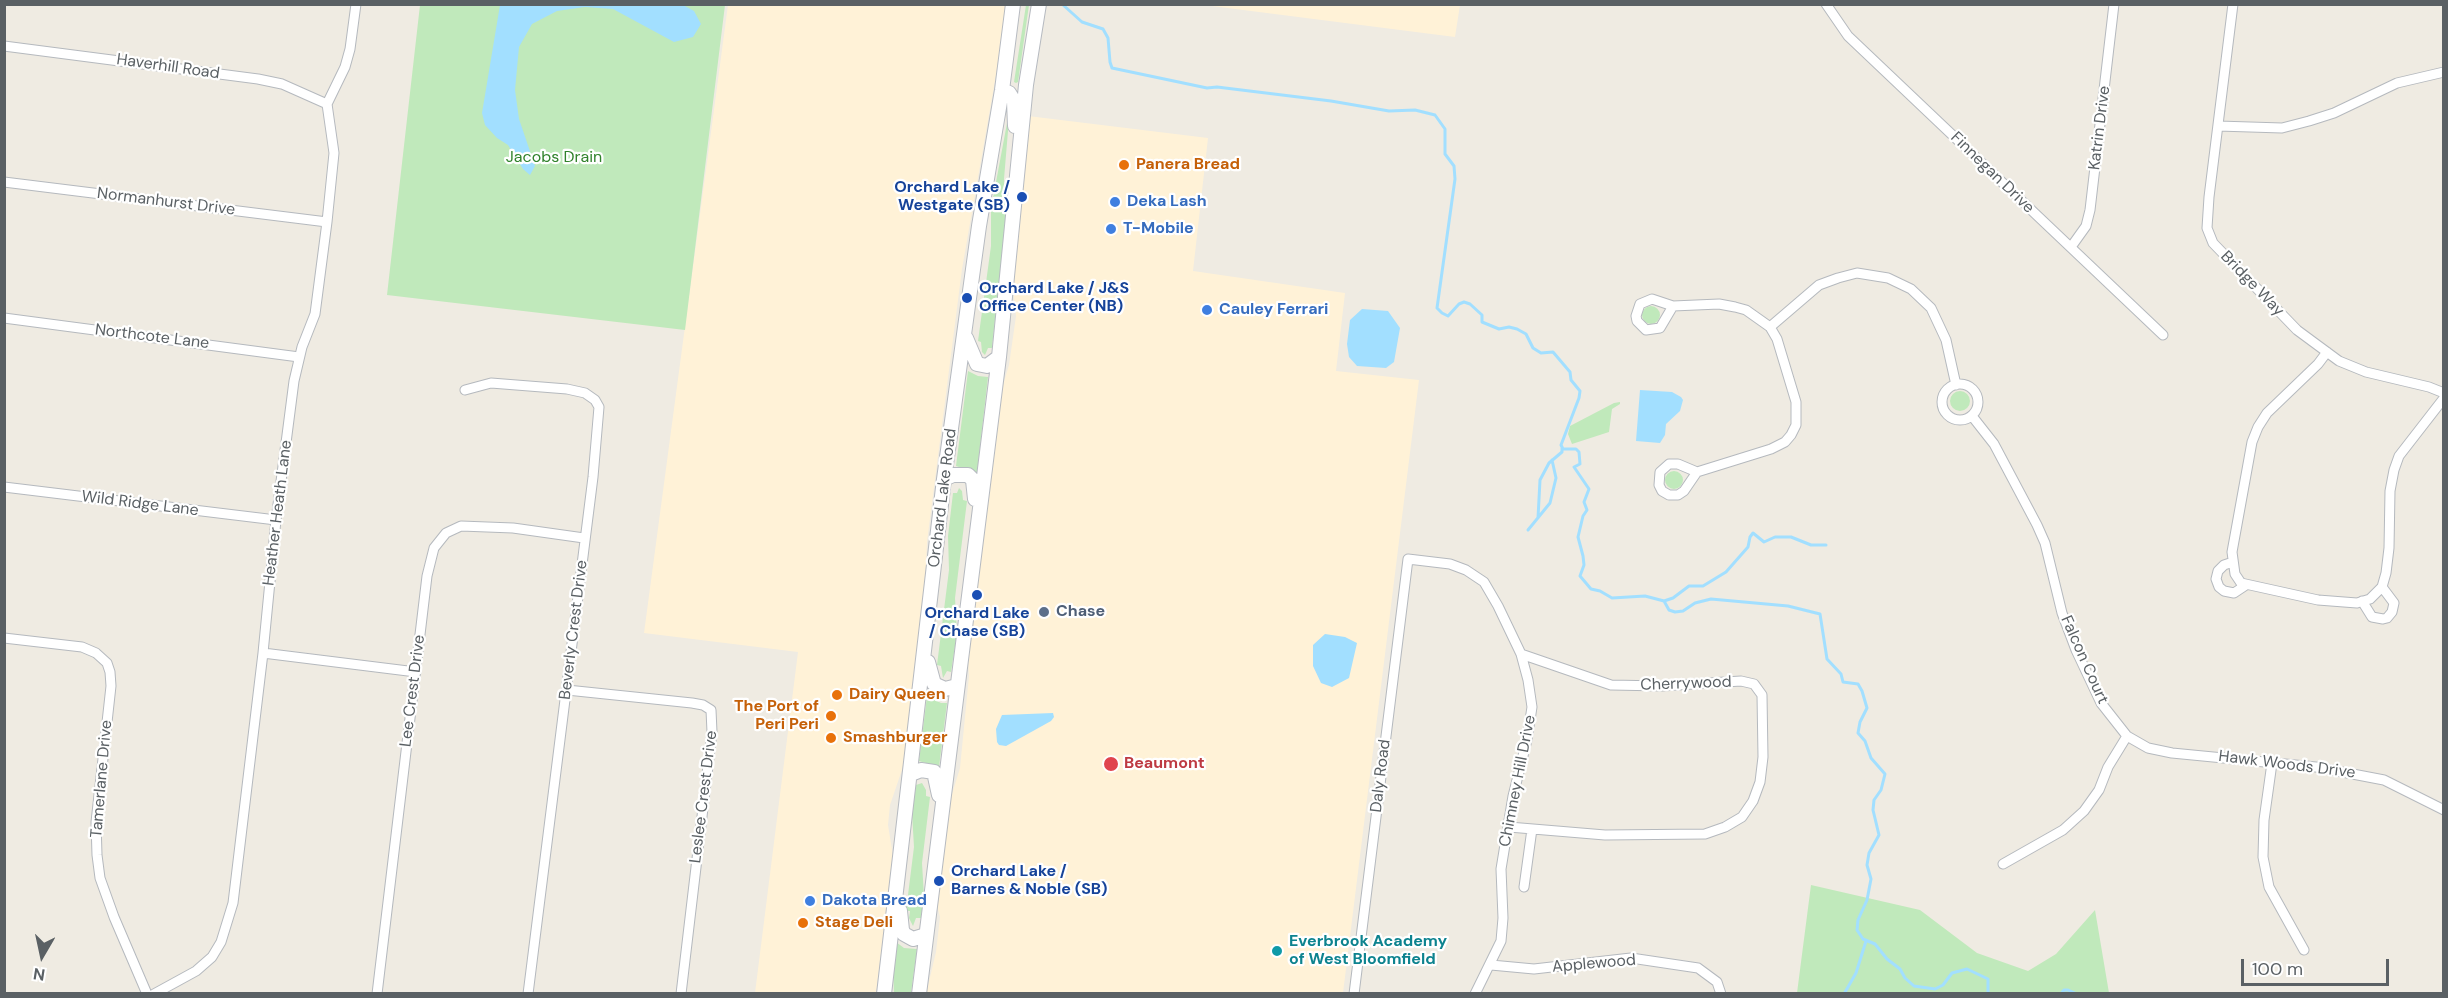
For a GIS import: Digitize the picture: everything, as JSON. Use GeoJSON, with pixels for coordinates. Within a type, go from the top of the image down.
{"type":"FeatureCollection","features":[{"type":"Feature","properties":{"kind":"main road","name":"Orchard Lake Road"},"geometry":{"type":"LineString","coordinates":[[884,993],[944,479],[1013,4]]}},
{"type":"Feature","properties":{"kind":"main road"},"geometry":{"type":"LineString","coordinates":[[919,993],[999,357],[1026,85],[1039,4]]}},
{"type":"Feature","properties":{"kind":"main road"},"geometry":{"type":"LineString","coordinates":[[1002,90],[1009,93],[1014,100],[1020,152]]}},
{"type":"Feature","properties":{"kind":"main road"},"geometry":{"type":"LineString","coordinates":[[965,333],[970,352],[977,364],[987,366],[999,357]]}},
{"type":"Feature","properties":{"kind":"main road"},"geometry":{"type":"LineString","coordinates":[[944,479],[961,474],[968,475],[972,480],[977,531]]}},
{"type":"Feature","properties":{"kind":"main road"},"geometry":{"type":"LineString","coordinates":[[925,652],[934,684],[945,689],[957,686]]}},
{"type":"Feature","properties":{"kind":"main road"},"geometry":{"type":"LineString","coordinates":[[910,774],[921,770],[934,772],[938,783],[941,818]]}},
{"type":"Feature","properties":{"kind":"main road"},"geometry":{"type":"LineString","coordinates":[[897,885],[902,930],[908,938],[913,939],[926,934]]}},
{"type":"Feature","properties":{"kind":"street"},"geometry":{"type":"LineString","coordinates":[[327,104],[345,67],[350,49],[356,4]]}},
{"type":"Feature","properties":{"kind":"street","name":"Finnegan Drive"},"geometry":{"type":"LineString","coordinates":[[1827,4],[1848,36],[2163,335]]}},
{"type":"Feature","properties":{"kind":"street","name":"Katrin Drive"},"geometry":{"type":"LineString","coordinates":[[2071,247],[2086,226],[2090,210],[2114,4]]}},
{"type":"Feature","properties":{"kind":"street","name":"Bridge Way"},"geometry":{"type":"LineString","coordinates":[[2234,4],[2207,228],[2213,243],[2296,330],[2339,361],[2366,372],[2429,387],[2444,393]]}},
{"type":"Feature","properties":{"kind":"street","name":"Haverhill Road"},"geometry":{"type":"LineString","coordinates":[[4,46],[258,79],[282,84],[327,104]]}},
{"type":"Feature","properties":{"kind":"street"},"geometry":{"type":"LineString","coordinates":[[2218,126],[2282,128],[2334,113],[2397,83],[2444,72]]}},
{"type":"Feature","properties":{"kind":"street","name":"Heather Heath Lane"},"geometry":{"type":"LineString","coordinates":[[154,993],[196,971],[212,957],[229,921],[244,822],[276,520],[294,381],[299,357],[315,314],[327,222],[334,153],[327,104]]}},
{"type":"Feature","properties":{"kind":"street","name":"Normanhurst Drive"},"geometry":{"type":"LineString","coordinates":[[4,182],[327,222]]}},
{"type":"Feature","properties":{"kind":"street"},"geometry":{"type":"LineString","coordinates":[[1770,327],[1808,292],[1838,278],[1857,273],[1888,278],[1911,290],[1931,308],[1946,340],[1956,385]]}},
{"type":"Feature","properties":{"kind":"street"},"geometry":{"type":"LineString","coordinates":[[1672,306],[1719,304],[1735,307],[1746,310],[1770,327],[1783,356],[1798,414],[1791,435],[1785,442],[1771,449],[1697,472]]}},
{"type":"Feature","properties":{"kind":"street","name":"Northcote Lane"},"geometry":{"type":"LineString","coordinates":[[4,318],[299,357]]}},
{"type":"Feature","properties":{"kind":"street"},"geometry":{"type":"LineString","coordinates":[[2327,352],[2319,364],[2267,413],[2252,442],[2232,552],[2235,574],[2241,583],[2246,585],[2340,603],[2370,599],[2382,586],[2386,573],[2390,491],[2399,456],[2444,398]]}},
{"type":"Feature","properties":{"kind":"street","name":"Beverly Crest Drive"},"geometry":{"type":"LineString","coordinates":[[465,390],[491,382],[567,389],[585,393],[595,400],[599,407],[599,425],[567,690],[528,993]]}},
{"type":"Feature","properties":{"kind":"street"},"geometry":{"type":"LineString","coordinates":[[1956,385],[1968,386],[1976,394],[1978,406],[1972,416],[1967,419],[1955,420],[1943,408],[1943,396],[1946,391],[1956,385]]}},
{"type":"Feature","properties":{"kind":"street","name":"Falcon Court"},"geometry":{"type":"LineString","coordinates":[[1972,416],[1994,444],[2037,525],[2045,543],[2062,613],[2076,650],[2101,703],[2127,736]]}},
{"type":"Feature","properties":{"kind":"street","name":"Wild Ridge Lane"},"geometry":{"type":"LineString","coordinates":[[4,487],[276,520]]}},
{"type":"Feature","properties":{"kind":"street","name":"Lee Crest Drive"},"geometry":{"type":"LineString","coordinates":[[377,993],[427,576],[434,548],[446,533],[461,526],[584,538]]}},
{"type":"Feature","properties":{"kind":"street","name":"Chimney Hill Drive"},"geometry":{"type":"LineString","coordinates":[[1408,559],[1450,564],[1466,570],[1484,582],[1521,654],[1528,680],[1532,707],[1526,748],[1513,796],[1501,869],[1503,918],[1501,941],[1475,993]]}},
{"type":"Feature","properties":{"kind":"street","name":"Daly Road"},"geometry":{"type":"LineString","coordinates":[[1354,993],[1408,559]]}},
{"type":"Feature","properties":{"kind":"street"},"geometry":{"type":"LineString","coordinates":[[2232,562],[2224,565],[2218,571],[2216,579],[2219,587],[2224,591],[2234,593],[2246,585]]}},
{"type":"Feature","properties":{"kind":"street"},"geometry":{"type":"LineString","coordinates":[[2362,601],[2372,617],[2387,618],[2392,612],[2394,603],[2382,586]]}},
{"type":"Feature","properties":{"kind":"street","name":"Tamerlane Drive"},"geometry":{"type":"LineString","coordinates":[[4,638],[82,647],[96,653],[107,663],[111,686],[96,822],[97,855],[100,878],[114,917],[147,993]]}},
{"type":"Feature","properties":{"kind":"street"},"geometry":{"type":"LineString","coordinates":[[263,653],[416,672]]}},
{"type":"Feature","properties":{"kind":"street","name":"Cherrywood"},"geometry":{"type":"LineString","coordinates":[[1509,827],[1605,836],[1705,834],[1725,828],[1742,817],[1753,801],[1760,782],[1763,757],[1762,695],[1754,684],[1741,681],[1662,686],[1611,685],[1521,654]]}},
{"type":"Feature","properties":{"kind":"street","name":"Leslee Crest Drive"},"geometry":{"type":"LineString","coordinates":[[567,690],[692,703],[703,705],[711,710],[712,732],[681,993]]}},
{"type":"Feature","properties":{"kind":"street"},"geometry":{"type":"LineString","coordinates":[[2003,864],[2062,830],[2084,811],[2099,790],[2108,768],[2127,736]]}},
{"type":"Feature","properties":{"kind":"street","name":"Hawk Woods Drive"},"geometry":{"type":"LineString","coordinates":[[2127,736],[2148,748],[2159,751],[2336,770],[2384,780],[2427,804],[2444,810]]}},
{"type":"Feature","properties":{"kind":"street"},"geometry":{"type":"LineString","coordinates":[[2272,763],[2264,820],[2264,857],[2267,877],[2269,887],[2304,950]]}},
{"type":"Feature","properties":{"kind":"street"},"geometry":{"type":"LineString","coordinates":[[1524,887],[1532,829]]}},
{"type":"Feature","properties":{"kind":"street","name":"Applewood"},"geometry":{"type":"LineString","coordinates":[[1491,965],[1534,969],[1631,958],[1698,969],[1717,982],[1721,993]]}},
{"type":"Feature","properties":{"kind":"shaded area"},"geometry":{"type":"Polygon","coordinates":[[[728,5],[1006,5],[962,269],[927,542],[924,608],[905,761],[890,805],[888,825],[893,856],[876,993],[755,993],[798,652],[644,633],[728,5]]]}},
{"type":"Feature","properties":{"kind":"shaded area"},"geometry":{"type":"Polygon","coordinates":[[[1204,5],[1460,5],[1455,37],[1204,5]]]}},
{"type":"Feature","properties":{"kind":"shaded area"},"geometry":{"type":"Polygon","coordinates":[[[1028,116],[1208,138],[1193,271],[1345,293],[1336,371],[1419,380],[1343,993],[926,994],[936,952],[940,917],[937,905],[949,804],[960,768],[969,676],[968,659],[1000,395],[1009,365],[1016,316],[1013,288],[1028,116]]]}},
{"type":"Feature","properties":{"kind":"green space","name":"Jacobs Drain"},"geometry":{"type":"Polygon","coordinates":[[[420,5],[725,5],[685,330],[387,295],[420,5]]]}},
{"type":"Feature","properties":{"kind":"green space"},"geometry":{"type":"Polygon","coordinates":[[[1026,5],[1029,5],[1018,82],[1016,83],[1014,82],[1026,5]]]}},
{"type":"Feature","properties":{"kind":"green space"},"geometry":{"type":"Polygon","coordinates":[[[1010,107],[1004,179],[1006,212],[1000,273],[992,348],[988,348],[985,355],[982,352],[981,342],[978,341],[991,246],[991,209],[1010,107]]]}},
{"type":"Feature","properties":{"kind":"green space"},"geometry":{"type":"Polygon","coordinates":[[[1647,306],[1655,306],[1660,311],[1658,322],[1647,324],[1642,319],[1642,311],[1647,306]]]}},
{"type":"Feature","properties":{"kind":"green space"},"geometry":{"type":"Polygon","coordinates":[[[968,371],[978,376],[988,377],[977,473],[956,466],[968,371]]]}},
{"type":"Feature","properties":{"kind":"green space"},"geometry":{"type":"Polygon","coordinates":[[[1960,391],[1967,394],[1970,401],[1967,408],[1960,411],[1953,408],[1950,401],[1953,394],[1960,391]]]}},
{"type":"Feature","properties":{"kind":"green space"},"geometry":{"type":"Polygon","coordinates":[[[1620,402],[1612,409],[1609,432],[1572,444],[1568,434],[1570,426],[1620,402]]]}},
{"type":"Feature","properties":{"kind":"green space"},"geometry":{"type":"Polygon","coordinates":[[[1670,471],[1678,471],[1683,476],[1681,487],[1670,489],[1665,484],[1665,476],[1670,471]]]}},
{"type":"Feature","properties":{"kind":"green space"},"geometry":{"type":"Polygon","coordinates":[[[959,488],[962,491],[963,500],[967,501],[955,598],[957,633],[951,672],[947,671],[943,678],[941,666],[937,665],[949,570],[948,536],[953,493],[957,493],[959,488]]]}},
{"type":"Feature","properties":{"kind":"green space"},"geometry":{"type":"Polygon","coordinates":[[[927,696],[941,703],[947,703],[939,767],[919,761],[927,696]]]}},
{"type":"Feature","properties":{"kind":"green space"},"geometry":{"type":"Polygon","coordinates":[[[922,783],[926,796],[930,797],[922,863],[924,896],[921,918],[916,918],[913,926],[909,918],[910,911],[906,911],[914,847],[912,813],[916,785],[922,783]]]}},
{"type":"Feature","properties":{"kind":"green space"},"geometry":{"type":"Polygon","coordinates":[[[1811,885],[1920,910],[1977,953],[2028,971],[2056,954],[2095,910],[2109,993],[1797,993],[1811,885]]]}},
{"type":"Feature","properties":{"kind":"green space"},"geometry":{"type":"Polygon","coordinates":[[[896,942],[904,948],[917,949],[911,993],[894,994],[893,967],[896,942]]]}},
{"type":"Feature","properties":{"kind":"water"},"geometry":{"type":"Polygon","coordinates":[[[500,5],[683,5],[694,11],[701,24],[693,37],[674,42],[613,9],[585,7],[557,11],[532,24],[519,47],[515,90],[519,119],[535,166],[530,175],[523,169],[508,145],[497,138],[485,125],[482,113],[500,5]]]}},
{"type":"Feature","properties":{"kind":"water"},"geometry":{"type":"Polygon","coordinates":[[[1362,309],[1388,311],[1400,328],[1394,362],[1386,368],[1357,366],[1349,357],[1347,344],[1350,320],[1362,309]]]}},
{"type":"Feature","properties":{"kind":"water"},"geometry":{"type":"Polygon","coordinates":[[[1640,390],[1672,392],[1683,400],[1680,411],[1666,424],[1665,435],[1660,443],[1636,441],[1640,390]]]}},
{"type":"Feature","properties":{"kind":"water"},"geometry":{"type":"Polygon","coordinates":[[[1325,634],[1345,637],[1357,643],[1349,678],[1332,687],[1321,683],[1313,666],[1313,645],[1325,634]]]}},
{"type":"Feature","properties":{"kind":"water"},"geometry":{"type":"Polygon","coordinates":[[[1053,713],[1054,717],[1051,721],[1006,746],[999,745],[997,742],[996,729],[1002,715],[1053,713]]]}},
{"type":"Feature","properties":{"kind":"waterway"},"geometry":{"type":"LineString","coordinates":[[1062,4],[1082,22],[1103,29],[1108,38],[1112,68],[1207,88],[1217,87],[1331,101],[1389,111],[1415,110],[1435,115],[1445,129],[1445,154],[1454,166],[1455,179],[1437,308],[1448,316],[1459,304],[1464,302],[1470,304],[1482,315],[1482,322],[1499,329],[1509,327],[1517,329],[1526,334],[1533,348],[1541,353],[1553,352],[1570,372],[1571,380],[1580,391],[1561,445],[1563,449],[1576,449],[1579,452],[1580,464],[1574,467],[1589,489],[1584,502],[1587,510],[1583,516],[1578,537],[1584,565],[1580,576],[1591,589],[1612,598],[1645,596],[1664,601],[1673,598],[1689,586],[1703,586],[1726,572],[1748,547],[1753,533],[1764,542],[1775,537],[1791,537],[1811,545],[1826,545]]}},
{"type":"Feature","properties":{"kind":"waterway"},"geometry":{"type":"LineString","coordinates":[[1538,518],[1540,480],[1549,463],[1562,452],[1562,448]]}},
{"type":"Feature","properties":{"kind":"waterway"},"geometry":{"type":"LineString","coordinates":[[1528,530],[1550,503],[1556,478],[1552,460]]}},
{"type":"Feature","properties":{"kind":"waterway"},"geometry":{"type":"LineString","coordinates":[[1664,601],[1669,610],[1675,612],[1711,599],[1788,606],[1820,614],[1827,659],[1841,674],[1843,682],[1858,684],[1862,691],[1867,708],[1860,722],[1858,733],[1865,741],[1871,758],[1885,774],[1881,790],[1874,800],[1873,810],[1879,835],[1869,853],[1867,865],[1871,879],[1857,930],[1863,939],[1875,944],[1914,986],[1935,989],[1943,985],[1952,973],[1967,969],[1988,979],[1988,994]]}},
{"type":"Feature","properties":{"kind":"waterway"},"geometry":{"type":"LineString","coordinates":[[1844,994],[1856,973],[1866,941]]}},
{"type":"Feature","properties":{"kind":"waterway"},"geometry":{"type":"LineString","coordinates":[[2061,994],[2064,990],[2077,994]]}},
{"type":"Feature","properties":{"kind":"place","name":"Panera Bread"},"geometry":{"type":"Point","coordinates":[1124,165]}},
{"type":"Feature","properties":{"kind":"place","name":"Orchard Lake / Westgate (SB)"},"geometry":{"type":"Point","coordinates":[1022,197]}},
{"type":"Feature","properties":{"kind":"place","name":"Deka Lash"},"geometry":{"type":"Point","coordinates":[1115,202]}},
{"type":"Feature","properties":{"kind":"place","name":"T-Mobile"},"geometry":{"type":"Point","coordinates":[1111,229]}},
{"type":"Feature","properties":{"kind":"place","name":"Orchard Lake / J&S Office Center (NB)"},"geometry":{"type":"Point","coordinates":[967,298]}},
{"type":"Feature","properties":{"kind":"place","name":"Cauley Ferrari"},"geometry":{"type":"Point","coordinates":[1207,310]}},
{"type":"Feature","properties":{"kind":"place","name":"Orchard Lake / Chase (SB)"},"geometry":{"type":"Point","coordinates":[977,595]}},
{"type":"Feature","properties":{"kind":"place","name":"Chase"},"geometry":{"type":"Point","coordinates":[1044,612]}},
{"type":"Feature","properties":{"kind":"place","name":"Dairy Queen"},"geometry":{"type":"Point","coordinates":[837,695]}},
{"type":"Feature","properties":{"kind":"place","name":"The Port of Peri Peri"},"geometry":{"type":"Point","coordinates":[831,716]}},
{"type":"Feature","properties":{"kind":"place","name":"Smashburger"},"geometry":{"type":"Point","coordinates":[831,738]}},
{"type":"Feature","properties":{"kind":"place","name":"Beaumont"},"geometry":{"type":"Point","coordinates":[1111,764]}},
{"type":"Feature","properties":{"kind":"place","name":"Orchard Lake / Barnes & Noble (SB)"},"geometry":{"type":"Point","coordinates":[939,881]}},
{"type":"Feature","properties":{"kind":"place","name":"Dakota Bread"},"geometry":{"type":"Point","coordinates":[810,901]}},
{"type":"Feature","properties":{"kind":"place","name":"Stage Deli"},"geometry":{"type":"Point","coordinates":[803,923]}},
{"type":"Feature","properties":{"kind":"place","name":"Everbrook Academy of West Bloomfield"},"geometry":{"type":"Point","coordinates":[1277,951]}}]}
